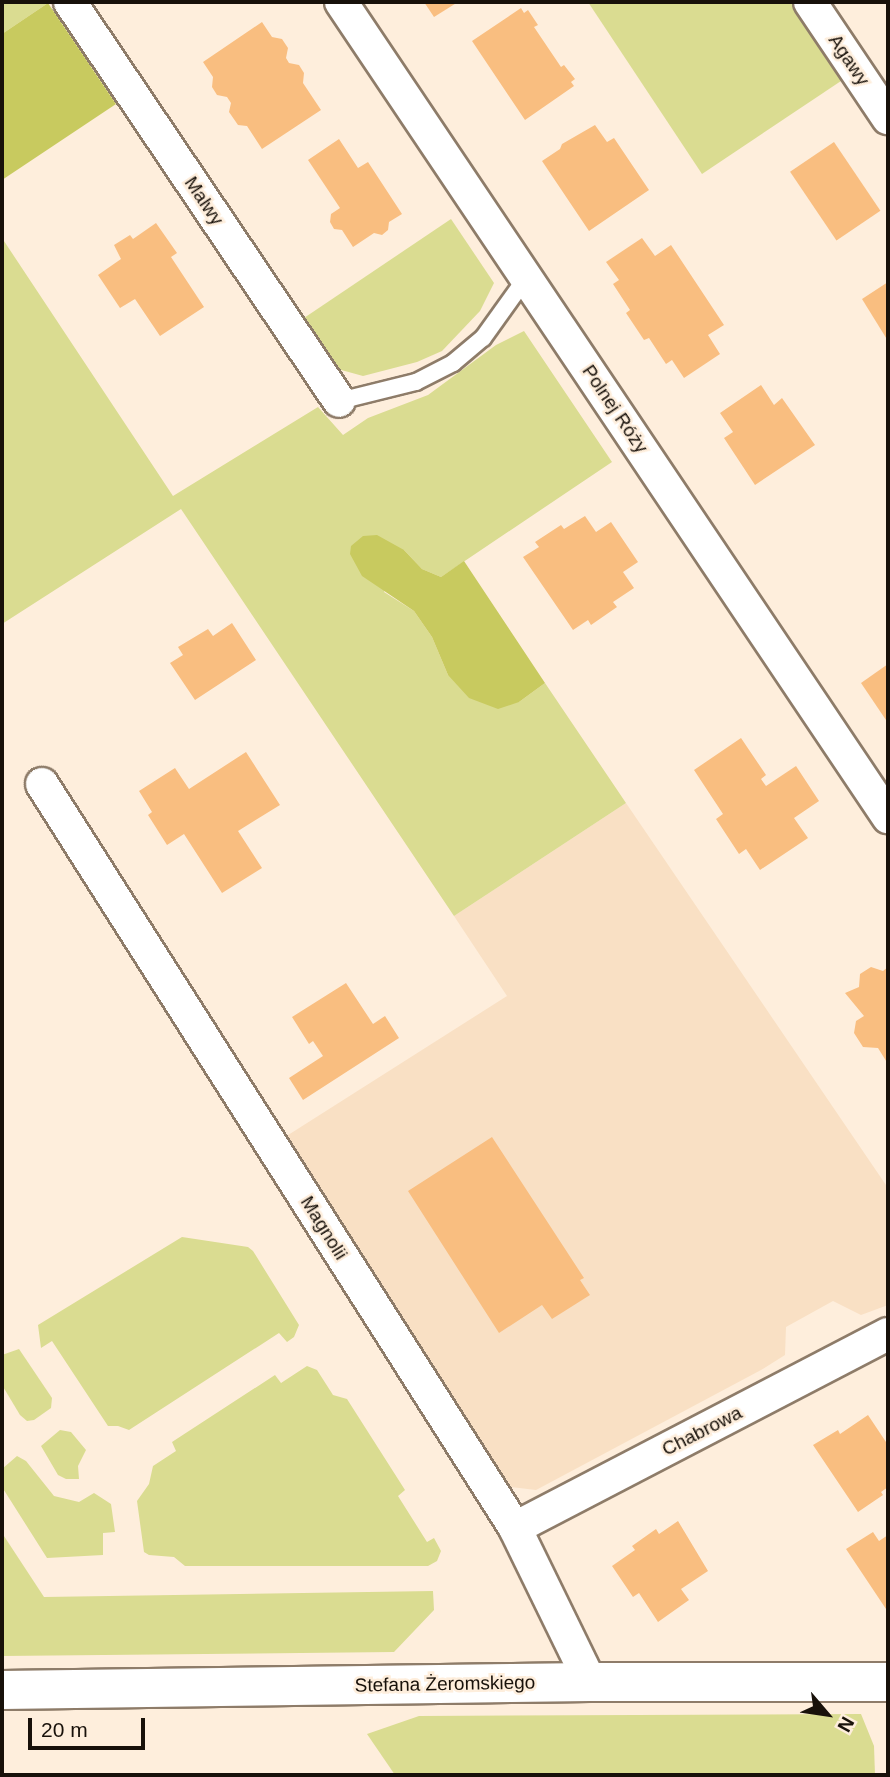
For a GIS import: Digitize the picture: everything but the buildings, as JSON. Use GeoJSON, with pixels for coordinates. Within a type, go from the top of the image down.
{"type":"FeatureCollection","features":[{"type":"Feature","properties":{"kind":"street","name":"Malwy"},"geometry":{"type":"LineString","coordinates":[[70,2],[339,401]]}},
{"type":"Feature","properties":{"kind":"street","name":"Polnej Róży"},"geometry":{"type":"LineString","coordinates":[[341,2],[888,817]]}},
{"type":"Feature","properties":{"kind":"street","name":"Agawy"},"geometry":{"type":"LineString","coordinates":[[810,2],[888,118]]}},
{"type":"Feature","properties":{"kind":"street","name":"Magnolii"},"geometry":{"type":"LineString","coordinates":[[42,784],[515,1528],[590,1682]]}},
{"type":"Feature","properties":{"kind":"street","name":"Chabrowa"},"geometry":{"type":"LineString","coordinates":[[515,1528],[888,1334]]}},
{"type":"Feature","properties":{"kind":"street","name":"Stefana Żeromskiego"},"geometry":{"type":"LineString","coordinates":[[2,1690],[590,1682],[888,1682]]}},
{"type":"Feature","properties":{"kind":"lane"},"geometry":{"type":"LineString","coordinates":[[339,401],[416,382],[453,363],[482,338],[526,278]]}},
{"type":"Feature","properties":{"kind":"shaded area"},"geometry":{"type":"Polygon","coordinates":[[[48,3],[116,104],[2,180],[2,34],[48,3]]]}},
{"type":"Feature","properties":{"kind":"shaded area"},"geometry":{"type":"Polygon","coordinates":[[[377,535],[404,550],[422,569],[441,577],[464,561],[545,683],[519,702],[498,709],[469,698],[448,675],[432,637],[414,611],[362,576],[350,554],[351,546],[363,536],[377,535]]]}},
{"type":"Feature","properties":{"kind":"shaded area"},"geometry":{"type":"Polygon","coordinates":[[[626,803],[888,1188],[888,1305],[861,1315],[833,1301],[786,1327],[785,1355],[761,1370],[536,1490],[511,1487],[285,1137],[507,996],[454,916],[626,803]]]}},
{"type":"Feature","properties":{"kind":"green space"},"geometry":{"type":"Polygon","coordinates":[[[2,2],[47,2],[48,3],[2,34],[2,2]]]}},
{"type":"Feature","properties":{"kind":"green space"},"geometry":{"type":"Polygon","coordinates":[[[588,2],[793,2],[844,79],[702,174],[588,2]]]}},
{"type":"Feature","properties":{"kind":"green space"},"geometry":{"type":"Polygon","coordinates":[[[451,219],[494,283],[480,311],[442,351],[417,362],[363,376],[334,368],[301,320],[451,219]]]}},
{"type":"Feature","properties":{"kind":"green space"},"geometry":{"type":"Polygon","coordinates":[[[2,238],[173,496],[318,407],[343,435],[368,418],[428,395],[496,345],[524,331],[612,462],[441,577],[422,569],[404,550],[384,592],[414,611],[432,637],[448,675],[519,702],[545,683],[626,803],[454,916],[181,509],[2,624],[2,238]]]}},
{"type":"Feature","properties":{"kind":"green space"},"geometry":{"type":"Polygon","coordinates":[[[182,1237],[248,1247],[299,1325],[294,1337],[287,1342],[279,1333],[129,1430],[108,1426],[52,1341],[41,1348],[38,1325],[182,1237]]]}},
{"type":"Feature","properties":{"kind":"green space"},"geometry":{"type":"Polygon","coordinates":[[[19,1349],[52,1398],[51,1408],[34,1420],[27,1421],[20,1415],[2,1385],[2,1355],[19,1349]]]}},
{"type":"Feature","properties":{"kind":"green space"},"geometry":{"type":"Polygon","coordinates":[[[307,1366],[317,1370],[333,1395],[347,1399],[405,1490],[398,1496],[427,1542],[434,1538],[441,1551],[437,1561],[428,1566],[185,1566],[174,1557],[149,1555],[144,1552],[137,1501],[149,1484],[153,1466],[176,1451],[172,1442],[275,1375],[281,1383],[307,1366]]]}},
{"type":"Feature","properties":{"kind":"green space"},"geometry":{"type":"Polygon","coordinates":[[[60,1430],[71,1432],[86,1450],[78,1466],[79,1479],[66,1479],[58,1475],[41,1446],[60,1430]]]}},
{"type":"Feature","properties":{"kind":"green space"},"geometry":{"type":"Polygon","coordinates":[[[17,1456],[26,1461],[54,1496],[79,1502],[94,1493],[111,1504],[115,1532],[103,1533],[103,1555],[47,1558],[2,1487],[2,1469],[17,1456]]]}},
{"type":"Feature","properties":{"kind":"green space"},"geometry":{"type":"Polygon","coordinates":[[[2,1533],[44,1597],[433,1591],[434,1610],[394,1652],[2,1656],[2,1533]]]}},
{"type":"Feature","properties":{"kind":"green space"},"geometry":{"type":"Polygon","coordinates":[[[861,1714],[874,1746],[875,1775],[395,1775],[367,1734],[419,1716],[861,1714]]]}}]}
